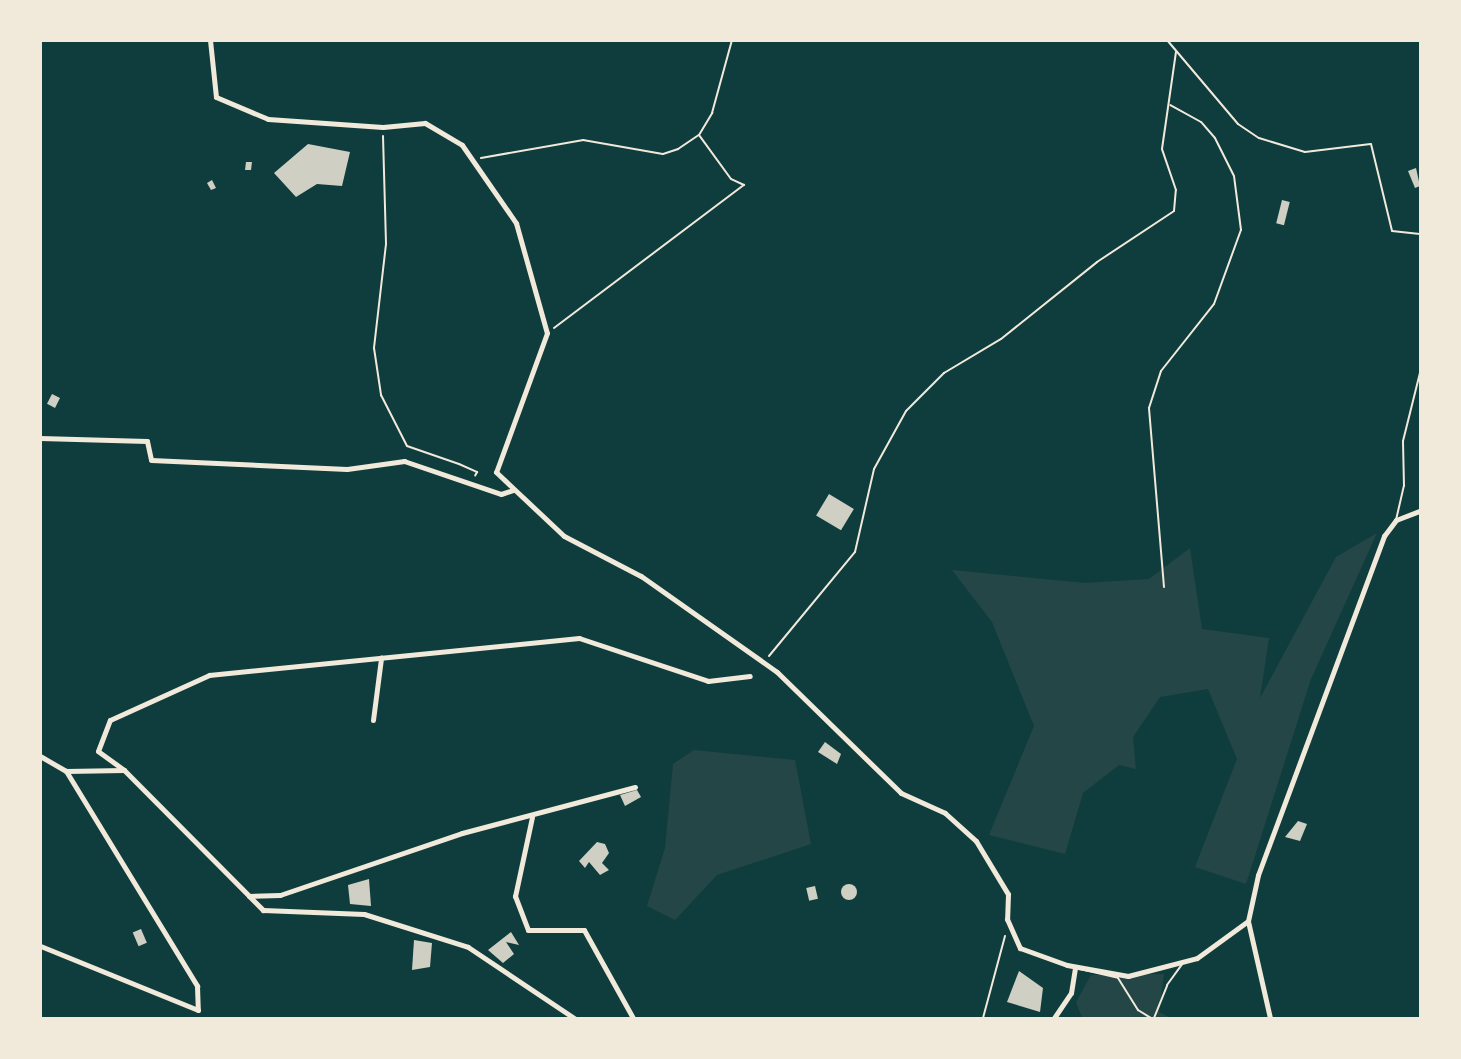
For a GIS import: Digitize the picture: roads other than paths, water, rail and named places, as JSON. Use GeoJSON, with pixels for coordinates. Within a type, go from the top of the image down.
{"type":"FeatureCollection","features":[{"type":"Feature","properties":{"kind":"street"},"geometry":{"type":"LineString","coordinates":[[210,40],[216,97],[268,119],[383,127],[425,123],[462,145],[516,223],[547,333],[496,472],[564,536],[641,576],[764,662],[831,719],[902,793],[945,813],[976,840],[1008,894],[1007,919],[1020,948],[1075,967],[1128,976],[1185,962],[1248,921]]}},
{"type":"Feature","properties":{"kind":"street"},"geometry":{"type":"LineString","coordinates":[[40,438],[147,441],[151,460],[347,469],[404,461],[501,494],[513,490]]}},
{"type":"Feature","properties":{"kind":"street"},"geometry":{"type":"LineString","coordinates":[[1270,1018],[1248,921],[1258,875],[1330,674],[1396,520],[1420,511]]}},
{"type":"Feature","properties":{"kind":"street"},"geometry":{"type":"LineString","coordinates":[[574,1018],[468,947],[364,914],[263,910],[124,770],[98,751],[110,720],[209,675],[579,638],[708,681],[750,676]]}},
{"type":"Feature","properties":{"kind":"street"},"geometry":{"type":"LineString","coordinates":[[373,720],[381,658]]}},
{"type":"Feature","properties":{"kind":"street"},"geometry":{"type":"LineString","coordinates":[[40,756],[66,771],[197,986],[198,1010],[40,946]]}},
{"type":"Feature","properties":{"kind":"street"},"geometry":{"type":"LineString","coordinates":[[66,771],[124,770]]}},
{"type":"Feature","properties":{"kind":"street"},"geometry":{"type":"LineString","coordinates":[[249,896],[280,895],[462,833],[532,817],[635,787]]}},
{"type":"Feature","properties":{"kind":"street"},"geometry":{"type":"LineString","coordinates":[[532,817],[515,896],[528,930],[584,930],[633,1018]]}},
{"type":"Feature","properties":{"kind":"street"},"geometry":{"type":"LineString","coordinates":[[1053,1018],[1071,993],[1075,967]]}},
{"type":"Feature","properties":{"kind":"lane"},"geometry":{"type":"LineString","coordinates":[[1396,520],[1404,486],[1403,441],[1420,373]]}},
{"type":"Feature","properties":{"kind":"lane"},"geometry":{"type":"LineString","coordinates":[[1075,967],[1118,978],[1138,1010],[1152,1018],[1167,985],[1185,962]]}}]}
